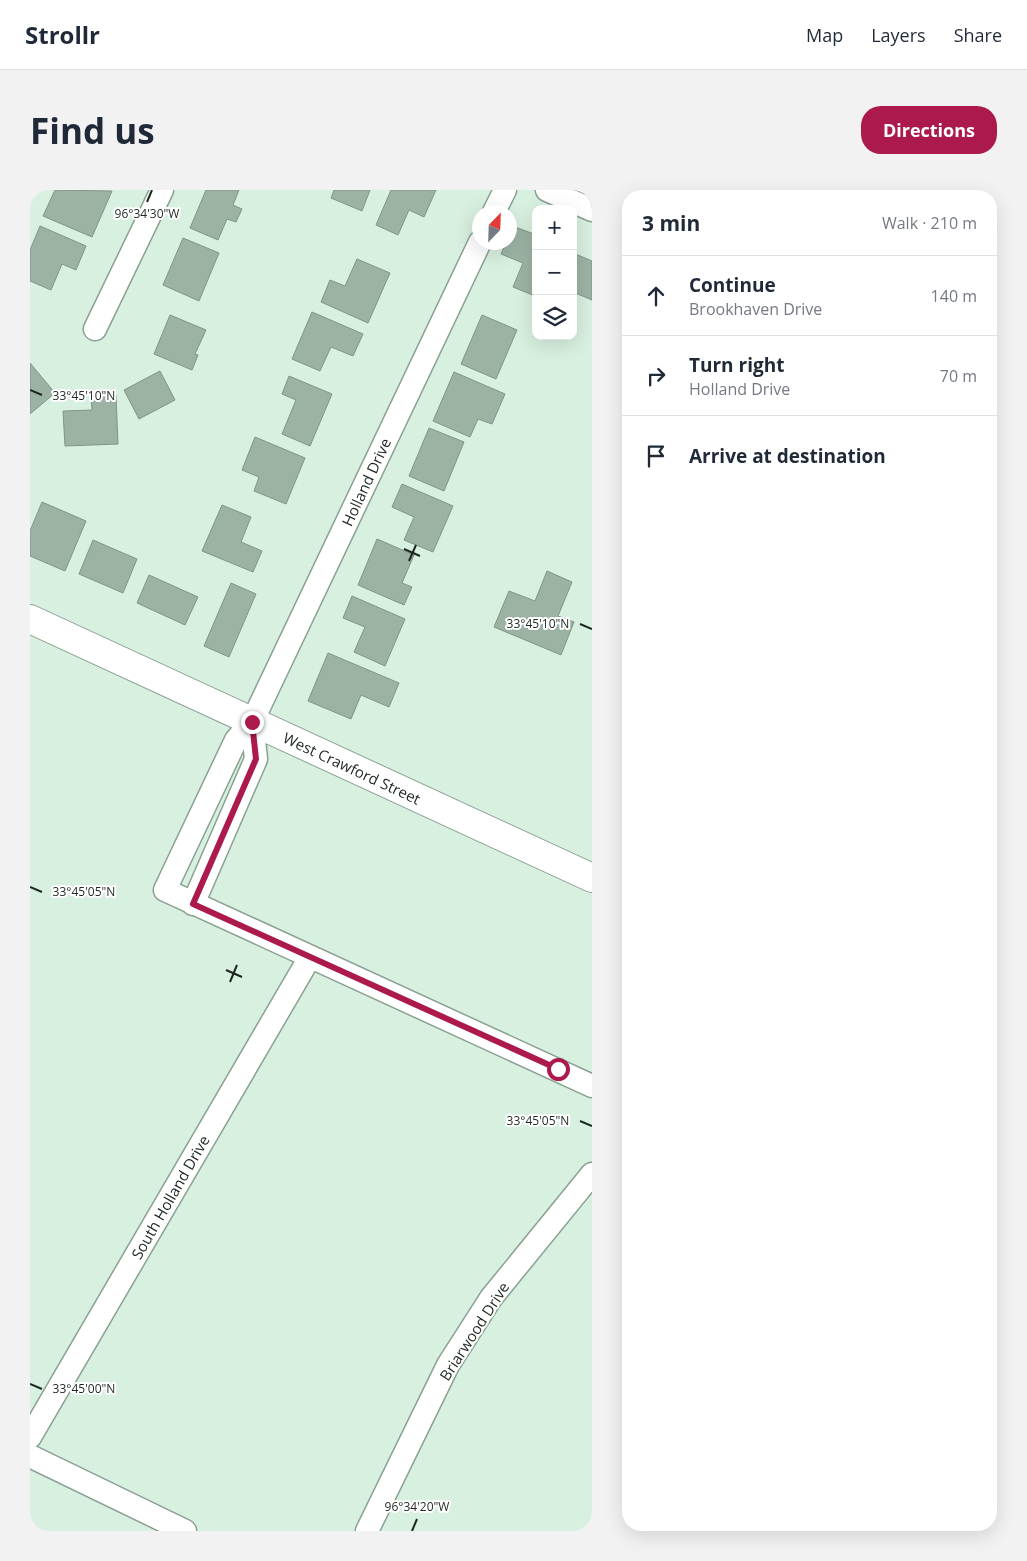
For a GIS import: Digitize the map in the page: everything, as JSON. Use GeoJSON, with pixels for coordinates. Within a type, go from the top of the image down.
{"type":"FeatureCollection","features":[{"type":"Feature","properties":{"kind":"street"},"geometry":{"type":"LineString","coordinates":[[95,329],[162,190]]}},
{"type":"Feature","properties":{"kind":"street"},"geometry":{"type":"LineString","coordinates":[[498,205],[505,190]]}},
{"type":"Feature","properties":{"kind":"street"},"geometry":{"type":"LineString","coordinates":[[547,190],[592,210]]}},
{"type":"Feature","properties":{"kind":"street","name":"Holland Drive"},"geometry":{"type":"LineString","coordinates":[[193,904],[165,890],[236,740],[252,722],[476,250]]}},
{"type":"Feature","properties":{"kind":"street","name":"West Crawford Street"},"geometry":{"type":"LineString","coordinates":[[30,619],[592,878]]}},
{"type":"Feature","properties":{"kind":"street"},"geometry":{"type":"LineString","coordinates":[[252,722],[256,759],[193,904],[592,1086]]}},
{"type":"Feature","properties":{"kind":"street","name":"South Holland Drive"},"geometry":{"type":"LineString","coordinates":[[30,1437],[310,957]]}},
{"type":"Feature","properties":{"kind":"street","name":"Briarwood Drive"},"geometry":{"type":"LineString","coordinates":[[368,1531],[448,1365],[491,1298],[592,1174]]}},
{"type":"Feature","properties":{"kind":"street"},"geometry":{"type":"LineString","coordinates":[[30,1456],[184,1531]]}},
{"type":"Feature","properties":{"kind":"building"},"geometry":{"type":"Polygon","coordinates":[[[55,190],[112,191],[92,237],[43,216],[55,190]]]}},
{"type":"Feature","properties":{"kind":"building"},"geometry":{"type":"Polygon","coordinates":[[[206,190],[239,190],[233,205],[242,209],[236,222],[227,219],[218,240],[190,228],[206,190]]]}},
{"type":"Feature","properties":{"kind":"building"},"geometry":{"type":"Polygon","coordinates":[[[334,190],[370,190],[362,211],[331,198],[334,190]]]}},
{"type":"Feature","properties":{"kind":"building"},"geometry":{"type":"Polygon","coordinates":[[[391,190],[436,190],[424,217],[409,210],[398,235],[376,225],[391,190]]]}},
{"type":"Feature","properties":{"kind":"building"},"geometry":{"type":"Polygon","coordinates":[[[40,226],[86,246],[76,270],[62,264],[51,290],[30,281],[30,250],[40,226]]]}},
{"type":"Feature","properties":{"kind":"building"},"geometry":{"type":"Polygon","coordinates":[[[517,228],[532,233],[532,295],[513,287],[523,263],[501,254],[503,250],[517,250],[517,228]]]}},
{"type":"Feature","properties":{"kind":"building"},"geometry":{"type":"Polygon","coordinates":[[[183,238],[219,253],[199,301],[163,285],[183,238]]]}},
{"type":"Feature","properties":{"kind":"building"},"geometry":{"type":"Polygon","coordinates":[[[577,255],[592,261],[592,300],[577,294],[577,255]]]}},
{"type":"Feature","properties":{"kind":"building"},"geometry":{"type":"Polygon","coordinates":[[[357,259],[390,273],[368,323],[321,302],[330,280],[345,286],[357,259]]]}},
{"type":"Feature","properties":{"kind":"building"},"geometry":{"type":"Polygon","coordinates":[[[312,312],[363,334],[353,356],[331,347],[320,371],[292,359],[312,312]]]}},
{"type":"Feature","properties":{"kind":"building"},"geometry":{"type":"Polygon","coordinates":[[[170,315],[206,330],[195,354],[198,355],[192,370],[154,354],[170,315]]]}},
{"type":"Feature","properties":{"kind":"building"},"geometry":{"type":"Polygon","coordinates":[[[482,315],[517,330],[496,379],[461,364],[482,315]]]}},
{"type":"Feature","properties":{"kind":"building"},"geometry":{"type":"Polygon","coordinates":[[[30,363],[55,393],[30,414],[30,363]]]}},
{"type":"Feature","properties":{"kind":"building"},"geometry":{"type":"Polygon","coordinates":[[[160,371],[175,400],[139,419],[124,390],[160,371]]]}},
{"type":"Feature","properties":{"kind":"building"},"geometry":{"type":"Polygon","coordinates":[[[454,372],[505,394],[492,424],[478,419],[470,437],[433,421],[454,372]]]}},
{"type":"Feature","properties":{"kind":"building"},"geometry":{"type":"Polygon","coordinates":[[[289,376],[332,394],[310,446],[282,434],[296,400],[282,394],[289,376]]]}},
{"type":"Feature","properties":{"kind":"building"},"geometry":{"type":"Polygon","coordinates":[[[116,395],[118,444],[65,446],[63,411],[92,410],[91,396],[116,395]]]}},
{"type":"Feature","properties":{"kind":"building"},"geometry":{"type":"Polygon","coordinates":[[[429,428],[464,442],[444,491],[409,476],[429,428]]]}},
{"type":"Feature","properties":{"kind":"building"},"geometry":{"type":"Polygon","coordinates":[[[255,437],[305,458],[286,504],[254,491],[259,477],[242,470],[255,437]]]}},
{"type":"Feature","properties":{"kind":"building"},"geometry":{"type":"Polygon","coordinates":[[[402,484],[453,506],[433,552],[404,540],[414,517],[392,507],[402,484]]]}},
{"type":"Feature","properties":{"kind":"building"},"geometry":{"type":"Polygon","coordinates":[[[42,502],[86,521],[65,571],[30,556],[30,531],[42,502]]]}},
{"type":"Feature","properties":{"kind":"building"},"geometry":{"type":"Polygon","coordinates":[[[222,505],[251,517],[241,542],[262,551],[253,572],[202,551],[222,505]]]}},
{"type":"Feature","properties":{"kind":"building"},"geometry":{"type":"Polygon","coordinates":[[[377,539],[414,555],[402,583],[412,587],[404,605],[358,585],[377,539]]]}},
{"type":"Feature","properties":{"kind":"building"},"geometry":{"type":"Polygon","coordinates":[[[93,540],[137,559],[123,593],[79,574],[93,540]]]}},
{"type":"Feature","properties":{"kind":"building"},"geometry":{"type":"Polygon","coordinates":[[[547,571],[572,582],[558,616],[574,622],[561,655],[494,627],[509,591],[535,601],[547,571]]]}},
{"type":"Feature","properties":{"kind":"building"},"geometry":{"type":"Polygon","coordinates":[[[149,575],[198,597],[185,625],[137,603],[149,575]]]}},
{"type":"Feature","properties":{"kind":"building"},"geometry":{"type":"Polygon","coordinates":[[[231,583],[256,594],[229,657],[204,646],[231,583]]]}},
{"type":"Feature","properties":{"kind":"building"},"geometry":{"type":"Polygon","coordinates":[[[352,596],[405,619],[385,666],[354,652],[365,627],[343,618],[352,596]]]}},
{"type":"Feature","properties":{"kind":"building"},"geometry":{"type":"Polygon","coordinates":[[[328,653],[399,683],[389,707],[361,695],[351,719],[308,701],[328,653]]]}},
{"type":"Feature","properties":{"kind":"route"},"geometry":{"type":"LineString","coordinates":[[252,722],[256,759],[193,904],[558,1069]]}}]}
